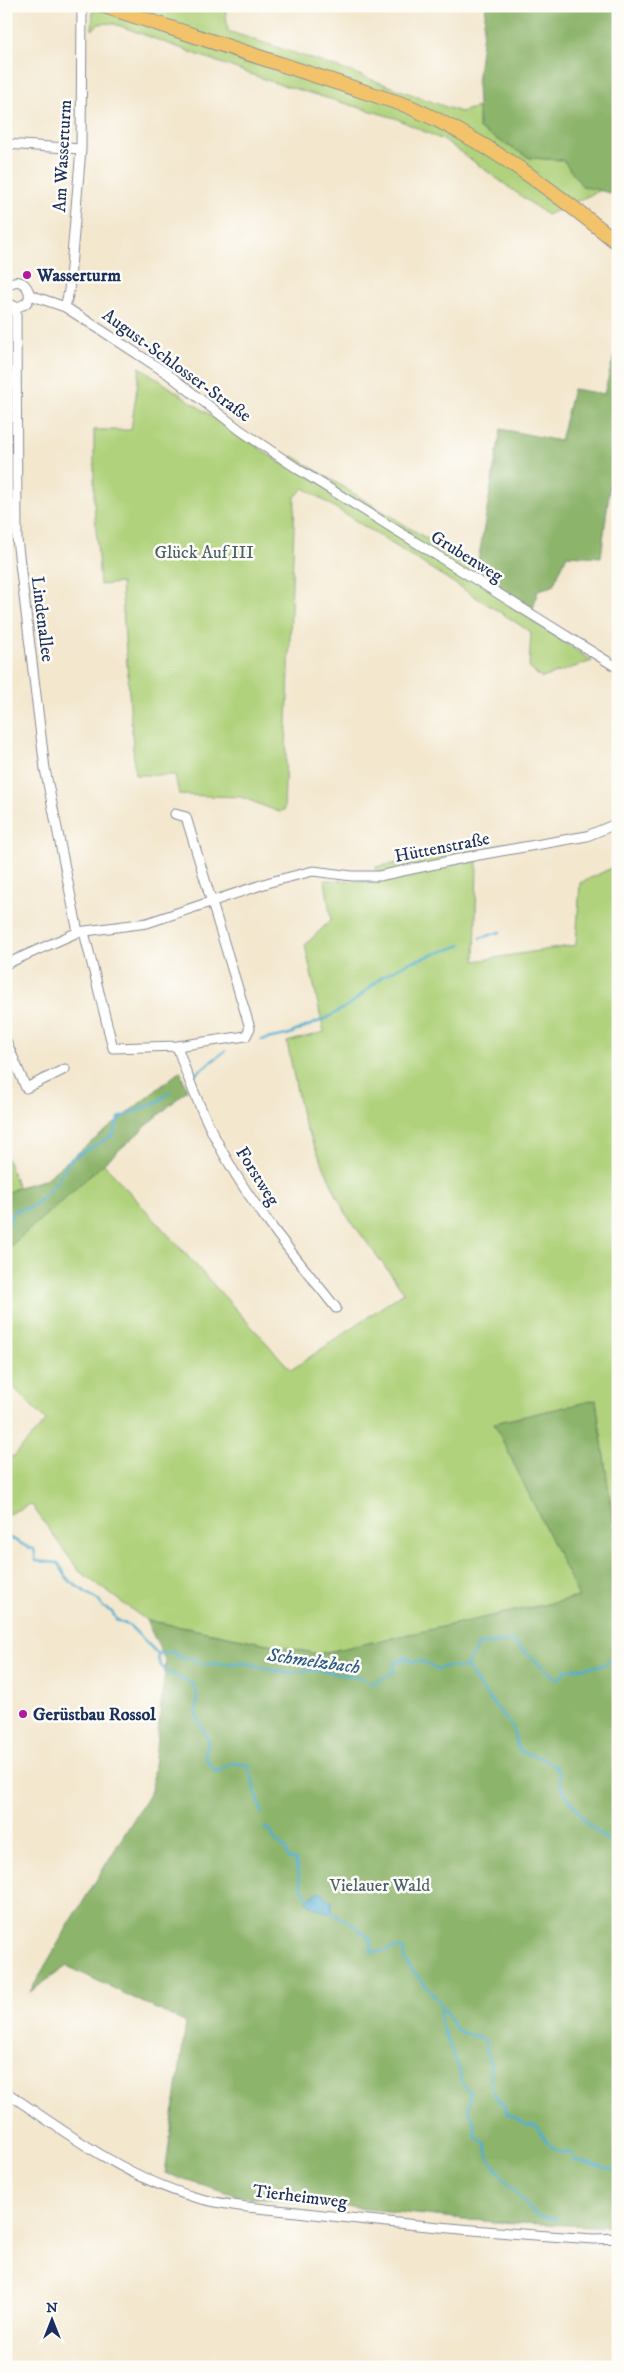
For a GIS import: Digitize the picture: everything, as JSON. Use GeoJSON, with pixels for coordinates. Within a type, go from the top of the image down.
{"type":"FeatureCollection","features":[{"type":"Feature","properties":{"kind":"main road"},"geometry":{"type":"LineString","coordinates":[[104,6],[408,106],[442,121],[475,138],[554,192],[618,243]]}},
{"type":"Feature","properties":{"kind":"street","name":"Am Wasserturm"},"geometry":{"type":"LineString","coordinates":[[65,307],[69,291],[81,149],[82,6]]}},
{"type":"Feature","properties":{"kind":"street"},"geometry":{"type":"LineString","coordinates":[[6,144],[81,149]]}},
{"type":"Feature","properties":{"kind":"street","name":"August-Schlosser-Straße"},"geometry":{"type":"LineString","coordinates":[[8,284],[24,284],[30,295],[65,307],[168,374],[240,430],[300,472]]}},
{"type":"Feature","properties":{"kind":"street"},"geometry":{"type":"LineString","coordinates":[[6,300],[16,307],[24,305],[30,295]]}},
{"type":"Feature","properties":{"kind":"street","name":"Lindenallee"},"geometry":{"type":"LineString","coordinates":[[16,307],[17,538],[45,769],[81,932],[113,1048],[177,1046]]}},
{"type":"Feature","properties":{"kind":"street","name":"Grubenweg"},"geometry":{"type":"LineString","coordinates":[[300,472],[618,668]]}},
{"type":"Feature","properties":{"kind":"street"},"geometry":{"type":"LineString","coordinates":[[176,814],[186,817],[250,1028],[246,1036],[177,1046]]}},
{"type":"Feature","properties":{"kind":"street","name":"Hüttenstraße"},"geometry":{"type":"LineString","coordinates":[[6,964],[81,932],[147,923],[270,882],[313,871],[352,876],[379,876],[473,856],[587,836],[618,823]]}},
{"type":"Feature","properties":{"kind":"street"},"geometry":{"type":"LineString","coordinates":[[6,1041],[26,1088],[65,1069]]}},
{"type":"Feature","properties":{"kind":"street","name":"Forstweg"},"geometry":{"type":"LineString","coordinates":[[177,1046],[191,1089],[227,1158],[260,1211],[336,1308]]}},
{"type":"Feature","properties":{"kind":"street","name":"Tierheimweg"},"geometry":{"type":"LineString","coordinates":[[6,2092],[93,2151],[130,2171],[194,2196],[228,2204],[420,2227],[594,2239],[618,2238]]}},
{"type":"Feature","properties":{"kind":"green space"},"geometry":{"type":"Polygon","coordinates":[[[93,6],[225,6],[228,31],[351,72],[460,112],[478,107],[480,129],[530,158],[563,160],[582,186],[601,190],[547,215],[447,142],[395,118],[272,82],[112,23],[99,24],[92,30],[93,6]]]}},
{"type":"Feature","properties":{"kind":"green space"},"geometry":{"type":"Polygon","coordinates":[[[486,6],[618,6],[618,195],[582,186],[563,160],[530,158],[479,129],[477,84],[486,6]]]}},
{"type":"Feature","properties":{"kind":"green space"},"geometry":{"type":"Polygon","coordinates":[[[614,356],[618,357],[618,421],[601,557],[567,555],[553,586],[538,590],[533,609],[481,574],[478,562],[501,429],[560,441],[573,389],[604,394],[614,356]]]}},
{"type":"Feature","properties":{"kind":"green space","name":"Glück Auf III"},"geometry":{"type":"Polygon","coordinates":[[[140,367],[288,468],[293,456],[468,564],[478,562],[481,574],[533,609],[533,622],[592,661],[542,678],[529,668],[531,632],[304,488],[295,497],[284,810],[279,812],[241,797],[179,795],[175,775],[135,775],[121,583],[100,585],[94,500],[94,430],[131,430],[140,367]]]}},
{"type":"Feature","properties":{"kind":"green space"},"geometry":{"type":"Polygon","coordinates":[[[475,848],[477,862],[475,961],[576,945],[580,883],[618,865],[618,1557],[596,1400],[495,1423],[580,1597],[318,1654],[146,1620],[79,1571],[31,1504],[6,1515],[6,1454],[13,1457],[46,1421],[6,1379],[6,1250],[103,1163],[291,1370],[404,1292],[345,1213],[303,1121],[287,1042],[324,1032],[305,945],[331,920],[325,880],[379,882],[376,867],[475,848]]]}},
{"type":"Feature","properties":{"kind":"green space"},"geometry":{"type":"Polygon","coordinates":[[[180,1071],[187,1090],[6,1250],[6,1194],[18,1187],[44,1180],[180,1071]]]}},
{"type":"Feature","properties":{"kind":"green space"},"geometry":{"type":"Polygon","coordinates":[[[6,1157],[18,1187],[6,1194],[6,1157]]]}},
{"type":"Feature","properties":{"kind":"green space","name":"Vielauer Wald"},"geometry":{"type":"Polygon","coordinates":[[[596,1400],[618,1557],[618,2227],[494,2222],[239,2196],[165,2173],[186,2023],[67,1966],[30,1992],[151,1791],[166,1662],[146,1620],[318,1654],[579,1597],[494,1423],[596,1400]]]}},
{"type":"Feature","properties":{"kind":"water"},"geometry":{"type":"Polygon","coordinates":[[[319,1891],[332,1901],[332,1914],[314,1907],[306,1901],[319,1891]]]}},
{"type":"Feature","properties":{"kind":"waterway"},"geometry":{"type":"LineString","coordinates":[[480,938],[500,932]]}},
{"type":"Feature","properties":{"kind":"waterway"},"geometry":{"type":"LineString","coordinates":[[261,1040],[287,1035],[327,1018],[352,1003],[382,977],[405,964],[462,945]]}},
{"type":"Feature","properties":{"kind":"waterway"},"geometry":{"type":"LineString","coordinates":[[194,1075],[225,1051]]}},
{"type":"Feature","properties":{"kind":"waterway"},"geometry":{"type":"LineString","coordinates":[[6,1229],[14,1211],[32,1207],[51,1189],[71,1159],[113,1135],[119,1118],[159,1101],[171,1091]]}},
{"type":"Feature","properties":{"kind":"waterway","name":"Schmelzbach"},"geometry":{"type":"LineString","coordinates":[[6,1537],[34,1549],[36,1561],[58,1563],[69,1581],[99,1601],[103,1607],[112,1612],[117,1620],[130,1626],[158,1654],[173,1652],[181,1659],[191,1658],[202,1664],[245,1663],[286,1673],[314,1670],[362,1678],[373,1684],[395,1671],[394,1663],[407,1657],[412,1662],[422,1661],[438,1670],[446,1666],[465,1669],[478,1645],[512,1641],[558,1680],[566,1670],[604,1665],[618,1656]]}},
{"type":"Feature","properties":{"kind":"waterway"},"geometry":{"type":"LineString","coordinates":[[158,1654],[158,1660],[165,1670],[195,1686],[197,1699],[196,1715],[208,1740],[205,1757],[216,1772],[232,1763],[248,1765],[262,1813]]}},
{"type":"Feature","properties":{"kind":"waterway"},"geometry":{"type":"LineString","coordinates":[[467,1666],[479,1686],[512,1726],[519,1751],[544,1759],[555,1766],[560,1775],[561,1787],[588,1825],[610,1842],[618,1841]]}},
{"type":"Feature","properties":{"kind":"waterway"},"geometry":{"type":"LineString","coordinates":[[264,1828],[271,1830],[275,1841],[285,1848],[288,1858],[295,1860],[302,1889],[309,1899]]}},
{"type":"Feature","properties":{"kind":"waterway"},"geometry":{"type":"LineString","coordinates":[[330,1912],[354,1925],[371,1940],[371,1952],[388,1951],[391,1948],[403,1949],[405,1961],[441,2004],[440,2022],[460,2071],[461,2082],[470,2092],[469,2109],[475,2126],[475,2136],[486,2144],[488,2156],[503,2178],[531,2210],[539,2216],[558,2218]]}},
{"type":"Feature","properties":{"kind":"waterway"},"geometry":{"type":"LineString","coordinates":[[440,2010],[446,2010],[451,2023],[456,2029],[486,2042],[486,2051],[489,2054],[488,2060],[491,2065],[492,2088],[497,2099],[505,2106],[507,2113],[529,2126],[534,2125],[553,2148],[572,2153],[574,2160],[618,2171]]}},
{"type":"Feature","properties":{"kind":"place","name":"Wasserturm"},"geometry":{"type":"Point","coordinates":[27,275]}},
{"type":"Feature","properties":{"kind":"place","name":"Gerüstbau Rossol"},"geometry":{"type":"Point","coordinates":[23,1714]}}]}
